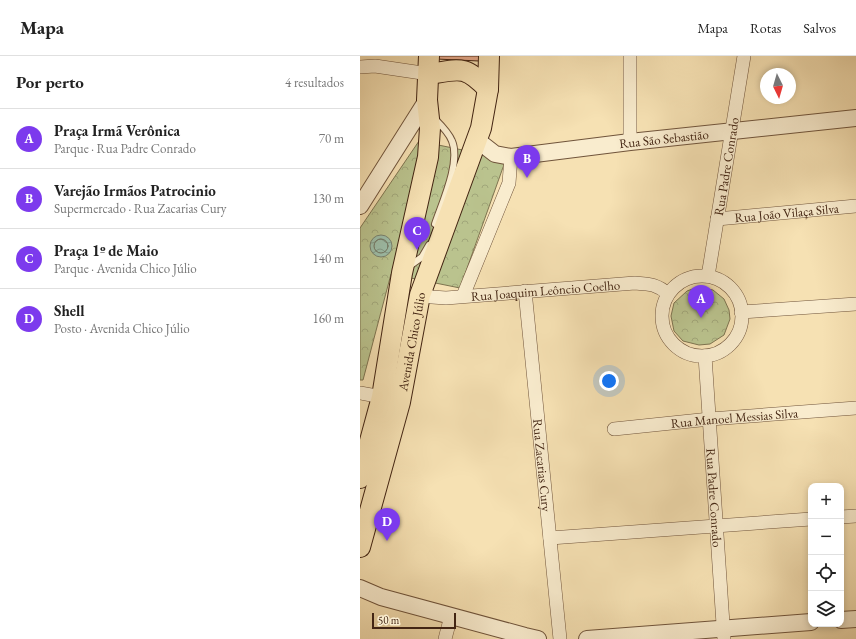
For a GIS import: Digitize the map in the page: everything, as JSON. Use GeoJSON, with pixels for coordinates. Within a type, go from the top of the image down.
{"type":"FeatureCollection","features":[{"type":"Feature","properties":{"kind":"main road","name":"Avenida Chico Júlio"},"geometry":{"type":"LineString","coordinates":[[360,547],[400,402],[420,295],[477,140],[484,114],[488,89],[489,56]]}},
{"type":"Feature","properties":{"kind":"main road","name":"Avenida Chico Júlio"},"geometry":{"type":"LineString","coordinates":[[360,477],[382,397],[403,271],[428,157],[430,128],[428,106],[429,65]]}},
{"type":"Feature","properties":{"kind":"main road"},"geometry":{"type":"LineString","coordinates":[[429,65],[452,70],[462,70],[471,74],[488,89]]}},
{"type":"Feature","properties":{"kind":"main road"},"geometry":{"type":"LineString","coordinates":[[403,271],[410,287],[420,295]]}},
{"type":"Feature","properties":{"kind":"main road"},"geometry":{"type":"LineString","coordinates":[[360,477],[368,478],[371,483],[369,499],[370,509]]}},
{"type":"Feature","properties":{"kind":"street"},"geometry":{"type":"LineString","coordinates":[[630,56],[630,142]]}},
{"type":"Feature","properties":{"kind":"street","name":"Rua Padre Conrado"},"geometry":{"type":"LineString","coordinates":[[708,276],[744,56]]}},
{"type":"Feature","properties":{"kind":"street"},"geometry":{"type":"LineString","coordinates":[[360,68],[375,66],[429,65]]}},
{"type":"Feature","properties":{"kind":"street"},"geometry":{"type":"LineString","coordinates":[[360,206],[428,106]]}},
{"type":"Feature","properties":{"kind":"street","name":"Rua São Sebastião"},"geometry":{"type":"LineString","coordinates":[[477,140],[495,154],[512,157],[630,142],[856,118]]}},
{"type":"Feature","properties":{"kind":"street"},"geometry":{"type":"LineString","coordinates":[[463,296],[509,183],[512,157]]}},
{"type":"Feature","properties":{"kind":"street","name":"Rua João Vilaça Silva"},"geometry":{"type":"LineString","coordinates":[[717,219],[856,206]]}},
{"type":"Feature","properties":{"kind":"street"},"geometry":{"type":"LineString","coordinates":[[698,276],[708,276],[721,281],[735,293],[741,306],[742,321],[738,334],[730,345],[718,353],[705,356],[691,354],[681,350],[671,341],[664,330],[662,316],[664,303],[668,294],[677,284],[684,280],[698,276]]}},
{"type":"Feature","properties":{"kind":"street","name":"Rua Joaquim Leôncio Coelho"},"geometry":{"type":"LineString","coordinates":[[420,295],[432,298],[635,283],[649,284],[660,288],[668,294]]}},
{"type":"Feature","properties":{"kind":"street","name":"Rua Zacarias Cury"},"geometry":{"type":"LineString","coordinates":[[525,291],[560,639]]}},
{"type":"Feature","properties":{"kind":"street"},"geometry":{"type":"LineString","coordinates":[[741,312],[856,304]]}},
{"type":"Feature","properties":{"kind":"street","name":"Rua Padre Conrado"},"geometry":{"type":"LineString","coordinates":[[705,356],[724,634]]}},
{"type":"Feature","properties":{"kind":"street"},"geometry":{"type":"LineString","coordinates":[[360,393],[382,397]]}},
{"type":"Feature","properties":{"kind":"street","name":"Rua Manoel Messias Silva"},"geometry":{"type":"LineString","coordinates":[[614,429],[710,419],[856,408]]}},
{"type":"Feature","properties":{"kind":"street"},"geometry":{"type":"LineString","coordinates":[[844,517],[856,516]]}},
{"type":"Feature","properties":{"kind":"street"},"geometry":{"type":"LineString","coordinates":[[550,538],[808,519]]}},
{"type":"Feature","properties":{"kind":"street"},"geometry":{"type":"LineString","coordinates":[[360,588],[381,597],[538,639]]}},
{"type":"Feature","properties":{"kind":"street"},"geometry":{"type":"LineString","coordinates":[[445,639],[451,616]]}},
{"type":"Feature","properties":{"kind":"street"},"geometry":{"type":"LineString","coordinates":[[844,620],[856,619]]}},
{"type":"Feature","properties":{"kind":"street"},"geometry":{"type":"LineString","coordinates":[[586,639],[724,634],[808,622]]}},
{"type":"Feature","properties":{"kind":"lane"},"geometry":{"type":"LineString","coordinates":[[428,106],[447,132],[455,150],[455,160],[452,173],[432,233]]}},
{"type":"Feature","properties":{"kind":"lane"},"geometry":{"type":"LineString","coordinates":[[403,271],[422,257],[430,241]]}},
{"type":"Feature","properties":{"kind":"green space"},"geometry":{"type":"Polygon","coordinates":[[[419,141],[506,159],[460,288],[391,274],[363,380],[360,380],[360,228],[419,141]]]}},
{"type":"Feature","properties":{"kind":"green space"},"geometry":{"type":"Polygon","coordinates":[[[698,287],[713,290],[724,299],[729,310],[730,319],[724,335],[710,344],[699,345],[683,341],[674,331],[671,316],[674,303],[687,291],[698,287]]]}},
{"type":"Feature","properties":{"kind":"water"},"geometry":{"type":"Polygon","coordinates":[[[381,235],[389,238],[392,246],[389,254],[381,257],[373,254],[370,246],[373,238],[381,235]]]}},
{"type":"Feature","properties":{"kind":"building"},"geometry":{"type":"Polygon","coordinates":[[[436,56],[482,56],[479,61],[436,59],[436,56]]]}},
{"type":"Feature","properties":{"kind":"place","name":"Varejão Irmãos Patrocinio"},"geometry":{"type":"Point","coordinates":[527,178]}},
{"type":"Feature","properties":{"kind":"place","name":"Praça 1º de Maio"},"geometry":{"type":"Point","coordinates":[417,250]}},
{"type":"Feature","properties":{"kind":"place","name":"Praça Irmã Verônica"},"geometry":{"type":"Point","coordinates":[701,318]}},
{"type":"Feature","properties":{"kind":"place","name":"Shell"},"geometry":{"type":"Point","coordinates":[387,541]}}]}
